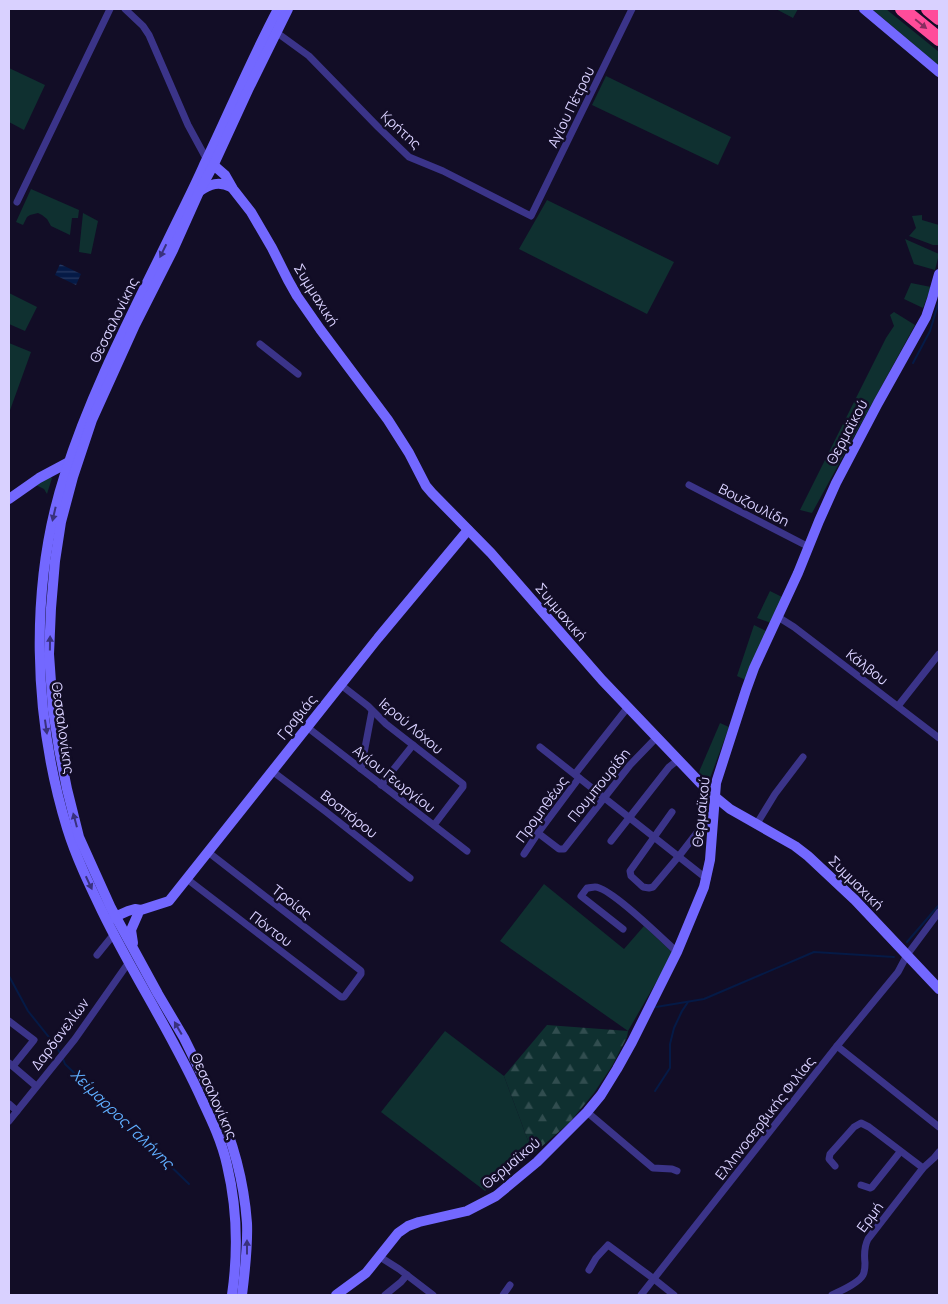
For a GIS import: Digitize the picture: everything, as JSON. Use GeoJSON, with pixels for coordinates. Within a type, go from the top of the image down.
{"type":"FeatureCollection","features":[{"type":"Feature","properties":{"kind":"highway"},"geometry":{"type":"LineString","coordinates":[[902,9],[939,39]]}},
{"type":"Feature","properties":{"kind":"highway"},"geometry":{"type":"LineString","coordinates":[[928,9],[939,18]]}},
{"type":"Feature","properties":{"kind":"street"},"geometry":{"type":"LineString","coordinates":[[17,202],[110,9]]}},
{"type":"Feature","properties":{"kind":"street"},"geometry":{"type":"LineString","coordinates":[[125,9],[140,22],[149,35],[208,166]]}},
{"type":"Feature","properties":{"kind":"street"},"geometry":{"type":"LineString","coordinates":[[208,166],[278,9]]}},
{"type":"Feature","properties":{"kind":"street"},"geometry":{"type":"LineString","coordinates":[[208,166],[288,9]]}},
{"type":"Feature","properties":{"kind":"street","name":"Αγίου Πέτρου"},"geometry":{"type":"LineString","coordinates":[[531,216],[632,9]]}},
{"type":"Feature","properties":{"kind":"street"},"geometry":{"type":"LineString","coordinates":[[864,9],[939,72]]}},
{"type":"Feature","properties":{"kind":"street","name":"Κρήτης"},"geometry":{"type":"LineString","coordinates":[[276,32],[309,56],[409,157],[442,171],[531,216]]}},
{"type":"Feature","properties":{"kind":"street","name":"Συμμαχική"},"geometry":{"type":"LineString","coordinates":[[208,166],[232,188],[251,212],[297,296],[400,438],[426,486],[517,581],[575,650],[714,797],[756,825],[795,846],[813,860],[855,900],[939,990]]}},
{"type":"Feature","properties":{"kind":"street","name":"Θεσσαλονίκης"},"geometry":{"type":"LineString","coordinates":[[208,166],[199,192],[173,250],[126,344],[99,405],[73,477],[61,522],[52,586],[50,676],[59,749],[79,836],[129,962],[188,1070],[212,1121],[227,1163],[235,1218],[235,1264],[232,1295]]}},
{"type":"Feature","properties":{"kind":"street","name":"Θεσσαλονίκης"},"geometry":{"type":"LineString","coordinates":[[208,166],[106,369],[69,462],[52,525],[42,586],[42,690],[50,754],[63,814],[76,854],[113,924],[134,951],[199,1067],[220,1111],[241,1182],[247,1223],[247,1252],[242,1295]]}},
{"type":"Feature","properties":{"kind":"street"},"geometry":{"type":"LineString","coordinates":[[199,192],[216,183],[226,184],[232,188]]}},
{"type":"Feature","properties":{"kind":"street","name":"Θερμαϊκού"},"geometry":{"type":"LineString","coordinates":[[336,1295],[366,1273],[398,1233],[408,1226],[467,1211],[496,1196],[536,1162],[587,1112],[601,1095],[617,1069],[677,952],[707,879],[716,783],[746,690],[762,650],[844,467],[926,317],[939,274]]}},
{"type":"Feature","properties":{"kind":"street"},"geometry":{"type":"LineString","coordinates":[[260,344],[298,374]]}},
{"type":"Feature","properties":{"kind":"street"},"geometry":{"type":"LineString","coordinates":[[9,500],[39,478],[69,462]]}},
{"type":"Feature","properties":{"kind":"street","name":"Βουζουλίδη"},"geometry":{"type":"LineString","coordinates":[[689,485],[809,547]]}},
{"type":"Feature","properties":{"kind":"street","name":"Γραβιάς"},"geometry":{"type":"LineString","coordinates":[[113,924],[132,918],[140,912],[169,901],[378,638],[468,530]]}},
{"type":"Feature","properties":{"kind":"street","name":"Κάλβου"},"geometry":{"type":"LineString","coordinates":[[778,617],[794,627],[939,738]]}},
{"type":"Feature","properties":{"kind":"street"},"geometry":{"type":"LineString","coordinates":[[898,706],[939,654]]}},
{"type":"Feature","properties":{"kind":"street","name":"Ιερού Λόχου"},"geometry":{"type":"LineString","coordinates":[[341,685],[386,724],[463,784],[463,787],[434,826]]}},
{"type":"Feature","properties":{"kind":"street","name":"Προμηθέως"},"geometry":{"type":"LineString","coordinates":[[524,854],[577,776],[628,707]]}},
{"type":"Feature","properties":{"kind":"street"},"geometry":{"type":"LineString","coordinates":[[361,769],[372,711]]}},
{"type":"Feature","properties":{"kind":"street","name":"Αγίου Γεωργίου"},"geometry":{"type":"LineString","coordinates":[[307,727],[467,851]]}},
{"type":"Feature","properties":{"kind":"street","name":"Πουμπουρίδη"},"geometry":{"type":"LineString","coordinates":[[538,833],[562,850],[564,849],[630,766],[657,737]]}},
{"type":"Feature","properties":{"kind":"street"},"geometry":{"type":"LineString","coordinates":[[381,785],[413,745]]}},
{"type":"Feature","properties":{"kind":"street"},"geometry":{"type":"LineString","coordinates":[[540,747],[707,879]]}},
{"type":"Feature","properties":{"kind":"street"},"geometry":{"type":"LineString","coordinates":[[756,825],[775,794],[803,757]]}},
{"type":"Feature","properties":{"kind":"street"},"geometry":{"type":"LineString","coordinates":[[612,841],[669,767],[678,760]]}},
{"type":"Feature","properties":{"kind":"street","name":"Βοσπόρου"},"geometry":{"type":"LineString","coordinates":[[272,771],[410,878]]}},
{"type":"Feature","properties":{"kind":"street"},"geometry":{"type":"LineString","coordinates":[[672,812],[630,871],[631,876],[643,887],[653,887],[713,812]]}},
{"type":"Feature","properties":{"kind":"street","name":"Τροίας"},"geometry":{"type":"LineString","coordinates":[[208,852],[362,971],[342,998]]}},
{"type":"Feature","properties":{"kind":"street","name":"Πόντου"},"geometry":{"type":"LineString","coordinates":[[187,879],[342,998]]}},
{"type":"Feature","properties":{"kind":"street"},"geometry":{"type":"LineString","coordinates":[[622,929],[581,896],[587,888],[596,886],[605,891],[636,915],[677,952]]}},
{"type":"Feature","properties":{"kind":"street"},"geometry":{"type":"LineString","coordinates":[[134,951],[132,930],[140,912]]}},
{"type":"Feature","properties":{"kind":"street","name":"Ελληνοσερβικής Φιλίας"},"geometry":{"type":"LineString","coordinates":[[641,1295],[836,1046],[898,972],[907,955],[939,912]]}},
{"type":"Feature","properties":{"kind":"street"},"geometry":{"type":"LineString","coordinates":[[97,954],[113,924]]}},
{"type":"Feature","properties":{"kind":"street","name":"Δαρδανελίων"},"geometry":{"type":"LineString","coordinates":[[9,1121],[75,1038],[129,962]]}},
{"type":"Feature","properties":{"kind":"street"},"geometry":{"type":"LineString","coordinates":[[9,1021],[34,1040],[11,1065],[36,1086]]}},
{"type":"Feature","properties":{"kind":"street"},"geometry":{"type":"LineString","coordinates":[[836,1046],[939,1127]]}},
{"type":"Feature","properties":{"kind":"street"},"geometry":{"type":"LineString","coordinates":[[9,1104],[17,1111]]}},
{"type":"Feature","properties":{"kind":"street"},"geometry":{"type":"LineString","coordinates":[[587,1112],[653,1168],[677,1171]]}},
{"type":"Feature","properties":{"kind":"street"},"geometry":{"type":"LineString","coordinates":[[835,1166],[829,1159],[830,1154],[854,1127],[861,1123],[869,1127],[922,1168]]}},
{"type":"Feature","properties":{"kind":"street"},"geometry":{"type":"LineString","coordinates":[[861,1185],[872,1187],[900,1152]]}},
{"type":"Feature","properties":{"kind":"street","name":"Ερμή"},"geometry":{"type":"LineString","coordinates":[[832,1295],[864,1275],[864,1251],[868,1239],[922,1168],[939,1152]]}},
{"type":"Feature","properties":{"kind":"street"},"geometry":{"type":"LineString","coordinates":[[589,1270],[608,1244],[674,1295]]}},
{"type":"Feature","properties":{"kind":"street"},"geometry":{"type":"LineString","coordinates":[[380,1257],[390,1262],[433,1295]]}},
{"type":"Feature","properties":{"kind":"street"},"geometry":{"type":"LineString","coordinates":[[385,1295],[395,1292],[407,1275]]}},
{"type":"Feature","properties":{"kind":"street"},"geometry":{"type":"LineString","coordinates":[[503,1295],[510,1285]]}},
{"type":"Feature","properties":{"kind":"green space"},"geometry":{"type":"Polygon","coordinates":[[[776,9],[798,9],[793,18],[776,9]]]}},
{"type":"Feature","properties":{"kind":"green space"},"geometry":{"type":"Polygon","coordinates":[[[872,9],[886,9],[939,52],[939,66],[872,9]]]}},
{"type":"Feature","properties":{"kind":"green space"},"geometry":{"type":"Polygon","coordinates":[[[9,68],[45,85],[24,130],[9,122],[9,68]]]}},
{"type":"Feature","properties":{"kind":"green space"},"geometry":{"type":"Polygon","coordinates":[[[606,76],[731,137],[718,165],[592,105],[606,76]]]}},
{"type":"Feature","properties":{"kind":"green space"},"geometry":{"type":"Polygon","coordinates":[[[31,189],[79,210],[78,218],[72,218],[70,235],[51,226],[47,219],[38,213],[27,217],[23,225],[16,222],[31,189]]]}},
{"type":"Feature","properties":{"kind":"green space"},"geometry":{"type":"Polygon","coordinates":[[[547,200],[674,262],[647,314],[519,249],[547,200]]]}},
{"type":"Feature","properties":{"kind":"green space"},"geometry":{"type":"Polygon","coordinates":[[[83,213],[98,221],[91,254],[79,252],[83,213]]]}},
{"type":"Feature","properties":{"kind":"green space"},"geometry":{"type":"Polygon","coordinates":[[[922,215],[922,220],[939,225],[939,245],[933,245],[909,236],[916,228],[912,216],[922,215]]]}},
{"type":"Feature","properties":{"kind":"green space"},"geometry":{"type":"Polygon","coordinates":[[[905,239],[939,254],[935,270],[914,264],[905,239]]]}},
{"type":"Feature","properties":{"kind":"green space"},"geometry":{"type":"Polygon","coordinates":[[[911,283],[931,287],[923,308],[904,299],[911,283]]]}},
{"type":"Feature","properties":{"kind":"green space"},"geometry":{"type":"Polygon","coordinates":[[[9,293],[37,307],[25,331],[9,324],[9,293]]]}},
{"type":"Feature","properties":{"kind":"green space"},"geometry":{"type":"Polygon","coordinates":[[[894,312],[915,325],[812,513],[800,510],[886,338],[894,326],[890,315],[894,312]]]}},
{"type":"Feature","properties":{"kind":"green space"},"geometry":{"type":"Polygon","coordinates":[[[9,343],[31,352],[9,413],[9,343]]]}},
{"type":"Feature","properties":{"kind":"green space"},"geometry":{"type":"Polygon","coordinates":[[[49,476],[52,478],[47,494],[44,489],[36,485],[49,476]]]}},
{"type":"Feature","properties":{"kind":"green space"},"geometry":{"type":"Polygon","coordinates":[[[770,591],[784,598],[774,624],[757,618],[770,591]]]}},
{"type":"Feature","properties":{"kind":"green space"},"geometry":{"type":"Polygon","coordinates":[[[754,625],[768,632],[748,681],[737,676],[754,625]]]}},
{"type":"Feature","properties":{"kind":"green space"},"geometry":{"type":"Polygon","coordinates":[[[720,723],[729,727],[709,781],[699,772],[720,723]]]}},
{"type":"Feature","properties":{"kind":"green space"},"geometry":{"type":"Polygon","coordinates":[[[544,884],[624,949],[644,926],[673,953],[628,1031],[500,941],[544,884]]]}},
{"type":"Feature","properties":{"kind":"green space"},"geometry":{"type":"Polygon","coordinates":[[[547,1025],[628,1031],[627,1037],[612,1066],[594,1093],[569,1123],[533,1154],[504,1076],[547,1025]]]}},
{"type":"Feature","properties":{"kind":"green space"},"geometry":{"type":"Polygon","coordinates":[[[445,1031],[504,1076],[533,1154],[485,1191],[381,1112],[445,1031]]]}},
{"type":"Feature","properties":{"kind":"water"},"geometry":{"type":"Polygon","coordinates":[[[60,264],[81,274],[76,285],[55,275],[60,264]]]}},
{"type":"Feature","properties":{"kind":"waterway","name":"Χείμαρρος Γαλήνης"},"geometry":{"type":"LineString","coordinates":[[913,363],[930,331],[939,301]]}},
{"type":"Feature","properties":{"kind":"waterway"},"geometry":{"type":"LineString","coordinates":[[907,942],[939,905]]}},
{"type":"Feature","properties":{"kind":"waterway"},"geometry":{"type":"LineString","coordinates":[[656,1007],[704,999],[814,952],[894,957]]}},
{"type":"Feature","properties":{"kind":"waterway","name":"Χείμαρρος Γαλήνης"},"geometry":{"type":"LineString","coordinates":[[9,976],[28,1011],[61,1055]]}},
{"type":"Feature","properties":{"kind":"waterway"},"geometry":{"type":"LineString","coordinates":[[655,1091],[670,1068],[670,1044],[674,1028],[688,1002]]}},
{"type":"Feature","properties":{"kind":"waterway","name":"Χείμαρρος Γαλήνης"},"geometry":{"type":"LineString","coordinates":[[63,1059],[65,1064],[189,1184]]}}]}
